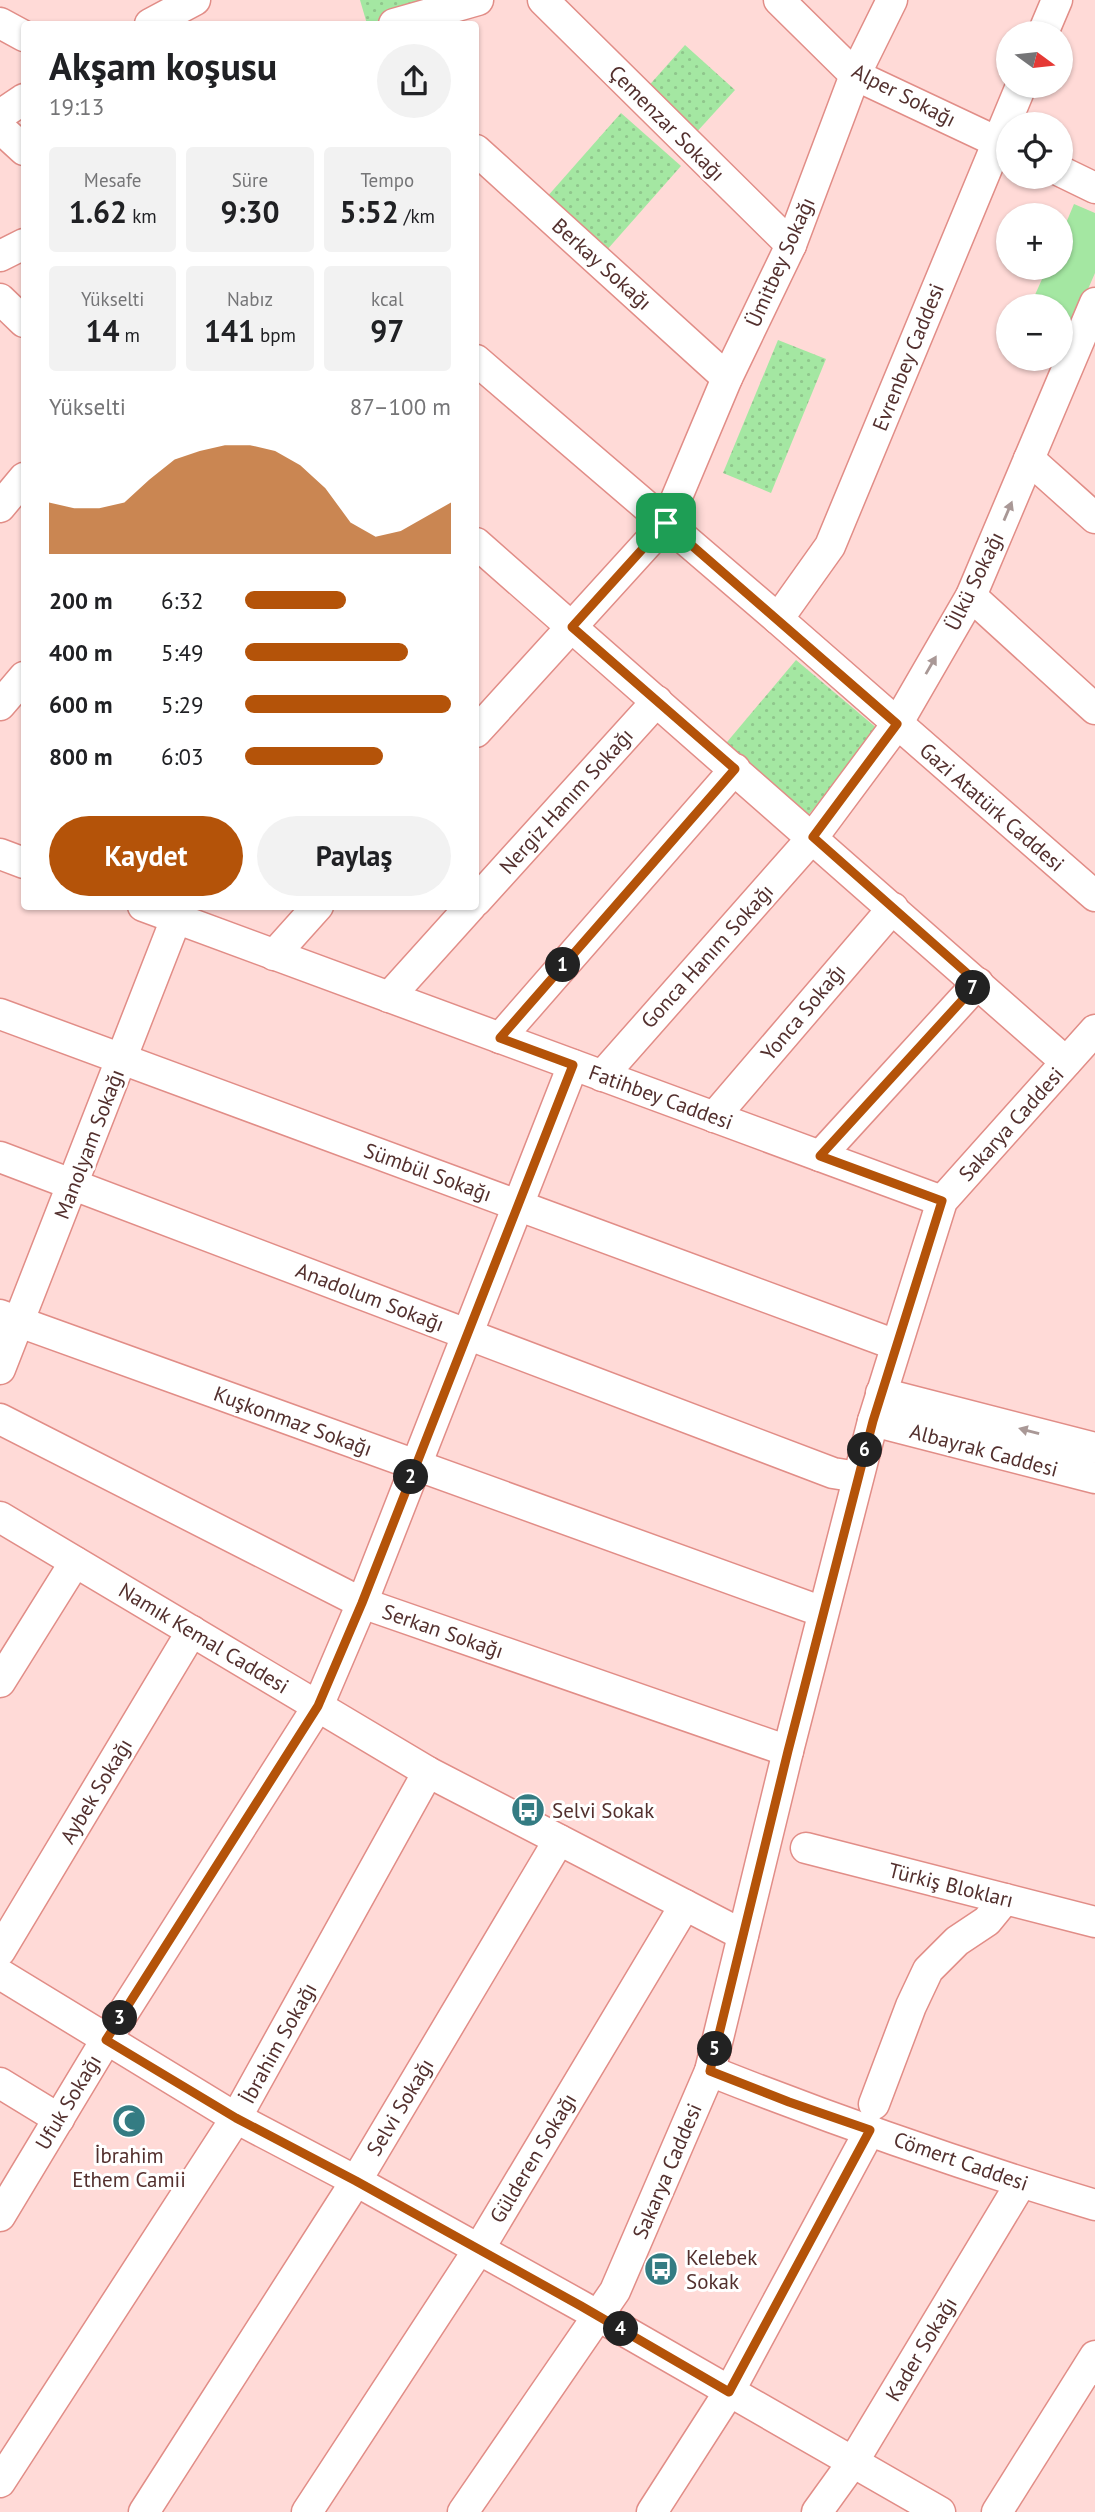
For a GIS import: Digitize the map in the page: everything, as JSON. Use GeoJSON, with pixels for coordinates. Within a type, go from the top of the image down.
{"type":"FeatureCollection","features":[{"type":"Feature","properties":{"kind":"street"},"geometry":{"type":"LineString","coordinates":[[156,21],[195,0]]}},
{"type":"Feature","properties":{"kind":"street"},"geometry":{"type":"LineString","coordinates":[[404,21],[478,0]]}},
{"type":"Feature","properties":{"kind":"street","name":"Çemenzar Sokağı"},"geometry":{"type":"LineString","coordinates":[[543,0],[791,245]]}},
{"type":"Feature","properties":{"kind":"street","name":"Alper Sokağı"},"geometry":{"type":"LineString","coordinates":[[779,0],[855,75],[996,141]]}},
{"type":"Feature","properties":{"kind":"street","name":"Ümitbey Sokağı"},"geometry":{"type":"LineString","coordinates":[[479,729],[666,523],[727,378],[791,245],[855,75],[892,0]]}},
{"type":"Feature","properties":{"kind":"street"},"geometry":{"type":"LineString","coordinates":[[1048,21],[1057,0]]}},
{"type":"Feature","properties":{"kind":"street"},"geometry":{"type":"LineString","coordinates":[[0,23],[21,34]]}},
{"type":"Feature","properties":{"kind":"street"},"geometry":{"type":"LineString","coordinates":[[0,115],[21,101]]}},
{"type":"Feature","properties":{"kind":"street"},"geometry":{"type":"LineString","coordinates":[[0,128],[21,147]]}},
{"type":"Feature","properties":{"kind":"street","name":"Berkay Sokağı"},"geometry":{"type":"LineString","coordinates":[[479,153],[727,378]]}},
{"type":"Feature","properties":{"kind":"street","name":"Evrenbey Caddesi"},"geometry":{"type":"LineString","coordinates":[[778,619],[830,546],[996,158]]}},
{"type":"Feature","properties":{"kind":"street"},"geometry":{"type":"LineString","coordinates":[[1073,178],[1095,188]]}},
{"type":"Feature","properties":{"kind":"street"},"geometry":{"type":"LineString","coordinates":[[0,256],[21,246]]}},
{"type":"Feature","properties":{"kind":"street"},"geometry":{"type":"LineString","coordinates":[[0,299],[21,319]]}},
{"type":"Feature","properties":{"kind":"street","name":"Ülkü Sokağı"},"geometry":{"type":"LineString","coordinates":[[813,837],[897,724],[971,596],[1092,321]]}},
{"type":"Feature","properties":{"kind":"street","name":"Gazi Atatürk Caddesi"},"geometry":{"type":"LineString","coordinates":[[479,363],[1095,896]]}},
{"type":"Feature","properties":{"kind":"street"},"geometry":{"type":"LineString","coordinates":[[1029,459],[1095,518]]}},
{"type":"Feature","properties":{"kind":"street"},"geometry":{"type":"LineString","coordinates":[[1,503],[21,481]]}},
{"type":"Feature","properties":{"kind":"street"},"geometry":{"type":"LineString","coordinates":[[479,549],[813,837],[1066,1062]]}},
{"type":"Feature","properties":{"kind":"street"},"geometry":{"type":"LineString","coordinates":[[971,596],[1095,709]]}},
{"type":"Feature","properties":{"kind":"street"},"geometry":{"type":"LineString","coordinates":[[0,705],[21,680]]}},
{"type":"Feature","properties":{"kind":"street","name":"Nergiz Hanım Sokağı"},"geometry":{"type":"LineString","coordinates":[[479,898],[657,701]]}},
{"type":"Feature","properties":{"kind":"street"},"geometry":{"type":"LineString","coordinates":[[500,1038],[735,769]]}},
{"type":"Feature","properties":{"kind":"street","name":"Gonca Hanım Sokağı"},"geometry":{"type":"LineString","coordinates":[[602,1076],[813,837]]}},
{"type":"Feature","properties":{"kind":"street"},"geometry":{"type":"LineString","coordinates":[[0,854],[21,862]]}},
{"type":"Feature","properties":{"kind":"street","name":"Yonca Sokağı"},"geometry":{"type":"LineString","coordinates":[[714,1117],[892,908]]}},
{"type":"Feature","properties":{"kind":"street"},"geometry":{"type":"LineString","coordinates":[[274,955],[314,910]]}},
{"type":"Feature","properties":{"kind":"street"},"geometry":{"type":"LineString","coordinates":[[389,997],[467,910]]}},
{"type":"Feature","properties":{"kind":"street","name":"Fatihbey Caddesi"},"geometry":{"type":"LineString","coordinates":[[179,913],[274,955],[942,1201]]}},
{"type":"Feature","properties":{"kind":"street","name":"Manolyam Sokağı"},"geometry":{"type":"LineString","coordinates":[[0,1369],[9,1319],[73,1184],[179,913]]}},
{"type":"Feature","properties":{"kind":"street"},"geometry":{"type":"LineString","coordinates":[[820,1156],[978,983]]}},
{"type":"Feature","properties":{"kind":"street","name":"Sümbül Sokağı"},"geometry":{"type":"LineString","coordinates":[[0,1014],[896,1345]]}},
{"type":"Feature","properties":{"kind":"street","name":"Sakarya Caddesi"},"geometry":{"type":"LineString","coordinates":[[463,2512],[615,2291],[710,2071],[858,1477],[877,1407],[942,1201],[1095,1030]]}},
{"type":"Feature","properties":{"kind":"street","name":"Ufuk Sokağı"},"geometry":{"type":"LineString","coordinates":[[0,2216],[10,2179],[59,2119],[106,2040],[318,1706],[362,1603],[573,1065]]}},
{"type":"Feature","properties":{"kind":"street","name":"Anadolum Sokağı"},"geometry":{"type":"LineString","coordinates":[[0,1157],[832,1473],[858,1477]]}},
{"type":"Feature","properties":{"kind":"street","name":"Kuşkonmaz Sokağı"},"geometry":{"type":"LineString","coordinates":[[9,1319],[823,1612]]}},
{"type":"Feature","properties":{"kind":"street","name":"Albayrak Caddesi"},"geometry":{"type":"LineString","coordinates":[[877,1407],[1095,1448]]}},
{"type":"Feature","properties":{"kind":"street","name":"Albayrak Caddesi"},"geometry":{"type":"LineString","coordinates":[[877,1407],[1095,1478]]}},
{"type":"Feature","properties":{"kind":"street","name":"Serkan Sokağı"},"geometry":{"type":"LineString","coordinates":[[0,1419],[362,1603],[788,1751]]}},
{"type":"Feature","properties":{"kind":"street","name":"Namık Kemal Caddesi"},"geometry":{"type":"LineString","coordinates":[[0,1517],[428,1772],[743,1935]]}},
{"type":"Feature","properties":{"kind":"street"},"geometry":{"type":"LineString","coordinates":[[0,1682],[75,1562]]}},
{"type":"Feature","properties":{"kind":"street","name":"Aybek Sokağı"},"geometry":{"type":"LineString","coordinates":[[0,1951],[192,1631]]}},
{"type":"Feature","properties":{"kind":"street","name":"İbrahim Sokağı"},"geometry":{"type":"LineString","coordinates":[[0,2482],[236,2118],[428,1772]]}},
{"type":"Feature","properties":{"kind":"street","name":"Selvi Sokağı"},"geometry":{"type":"LineString","coordinates":[[144,2512],[356,2181],[559,1840]]}},
{"type":"Feature","properties":{"kind":"street","name":"Türkiş Blokları"},"geometry":{"type":"LineString","coordinates":[[806,1849],[1095,1922]]}},
{"type":"Feature","properties":{"kind":"street"},"geometry":{"type":"LineString","coordinates":[[652,2512],[729,2392],[872,2117],[911,2006],[928,1970],[957,1941],[987,1921],[1005,1899]]}},
{"type":"Feature","properties":{"kind":"street","name":"Gülderen Sokağı"},"geometry":{"type":"LineString","coordinates":[[307,2512],[478,2249],[685,1905]]}},
{"type":"Feature","properties":{"kind":"street"},"geometry":{"type":"LineString","coordinates":[[0,1975],[236,2118],[598,2315],[940,2512]]}},
{"type":"Feature","properties":{"kind":"street","name":"Cömert Caddesi"},"geometry":{"type":"LineString","coordinates":[[710,2071],[789,2102],[872,2117],[1020,2183],[1095,2205]]}},
{"type":"Feature","properties":{"kind":"street"},"geometry":{"type":"LineString","coordinates":[[0,2083],[59,2119]]}},
{"type":"Feature","properties":{"kind":"street","name":"Kader Sokağı"},"geometry":{"type":"LineString","coordinates":[[817,2512],[853,2462],[1020,2183]]}},
{"type":"Feature","properties":{"kind":"street"},"geometry":{"type":"LineString","coordinates":[[997,2512],[1095,2356]]}},
{"type":"Feature","properties":{"kind":"green space"},"geometry":{"type":"Polygon","coordinates":[[[360,0],[441,0],[377,21],[366,21],[360,0]]]}},
{"type":"Feature","properties":{"kind":"green space"},"geometry":{"type":"Polygon","coordinates":[[[685,45],[735,90],[694,135],[645,90],[685,45]]]}},
{"type":"Feature","properties":{"kind":"green space"},"geometry":{"type":"Polygon","coordinates":[[[621,113],[681,166],[606,251],[546,198],[621,113]]]}},
{"type":"Feature","properties":{"kind":"green space"},"geometry":{"type":"Polygon","coordinates":[[[1074,204],[1095,213],[1095,273],[1073,324],[1073,294],[1035,294],[1042,280],[1073,280],[1074,204]]]}},
{"type":"Feature","properties":{"kind":"green space"},"geometry":{"type":"Polygon","coordinates":[[[778,340],[826,359],[771,493],[723,473],[778,340]]]}},
{"type":"Feature","properties":{"kind":"green space"},"geometry":{"type":"Polygon","coordinates":[[[796,660],[879,730],[806,818],[722,748],[796,660]]]}},
{"type":"Feature","properties":{"kind":"place","name":"Selvi Sokak"},"geometry":{"type":"Point","coordinates":[528,1810]}},
{"type":"Feature","properties":{"kind":"place","name":"İbrahim Ethem Camii"},"geometry":{"type":"Point","coordinates":[129,2121]}},
{"type":"Feature","properties":{"kind":"place","name":"Kelebek Sokak"},"geometry":{"type":"Point","coordinates":[661,2269]}},
{"type":"Feature","properties":{"kind":"route"},"geometry":{"type":"LineString","coordinates":[[666,523],[897,724],[813,837],[978,983],[820,1156],[942,1201],[873,1421],[788,1751],[710,2071],[870,2130],[729,2392],[581,2306],[236,2118],[106,2040],[318,1706],[362,1603],[573,1065],[500,1038],[735,769],[572,627],[666,523]]}}]}
